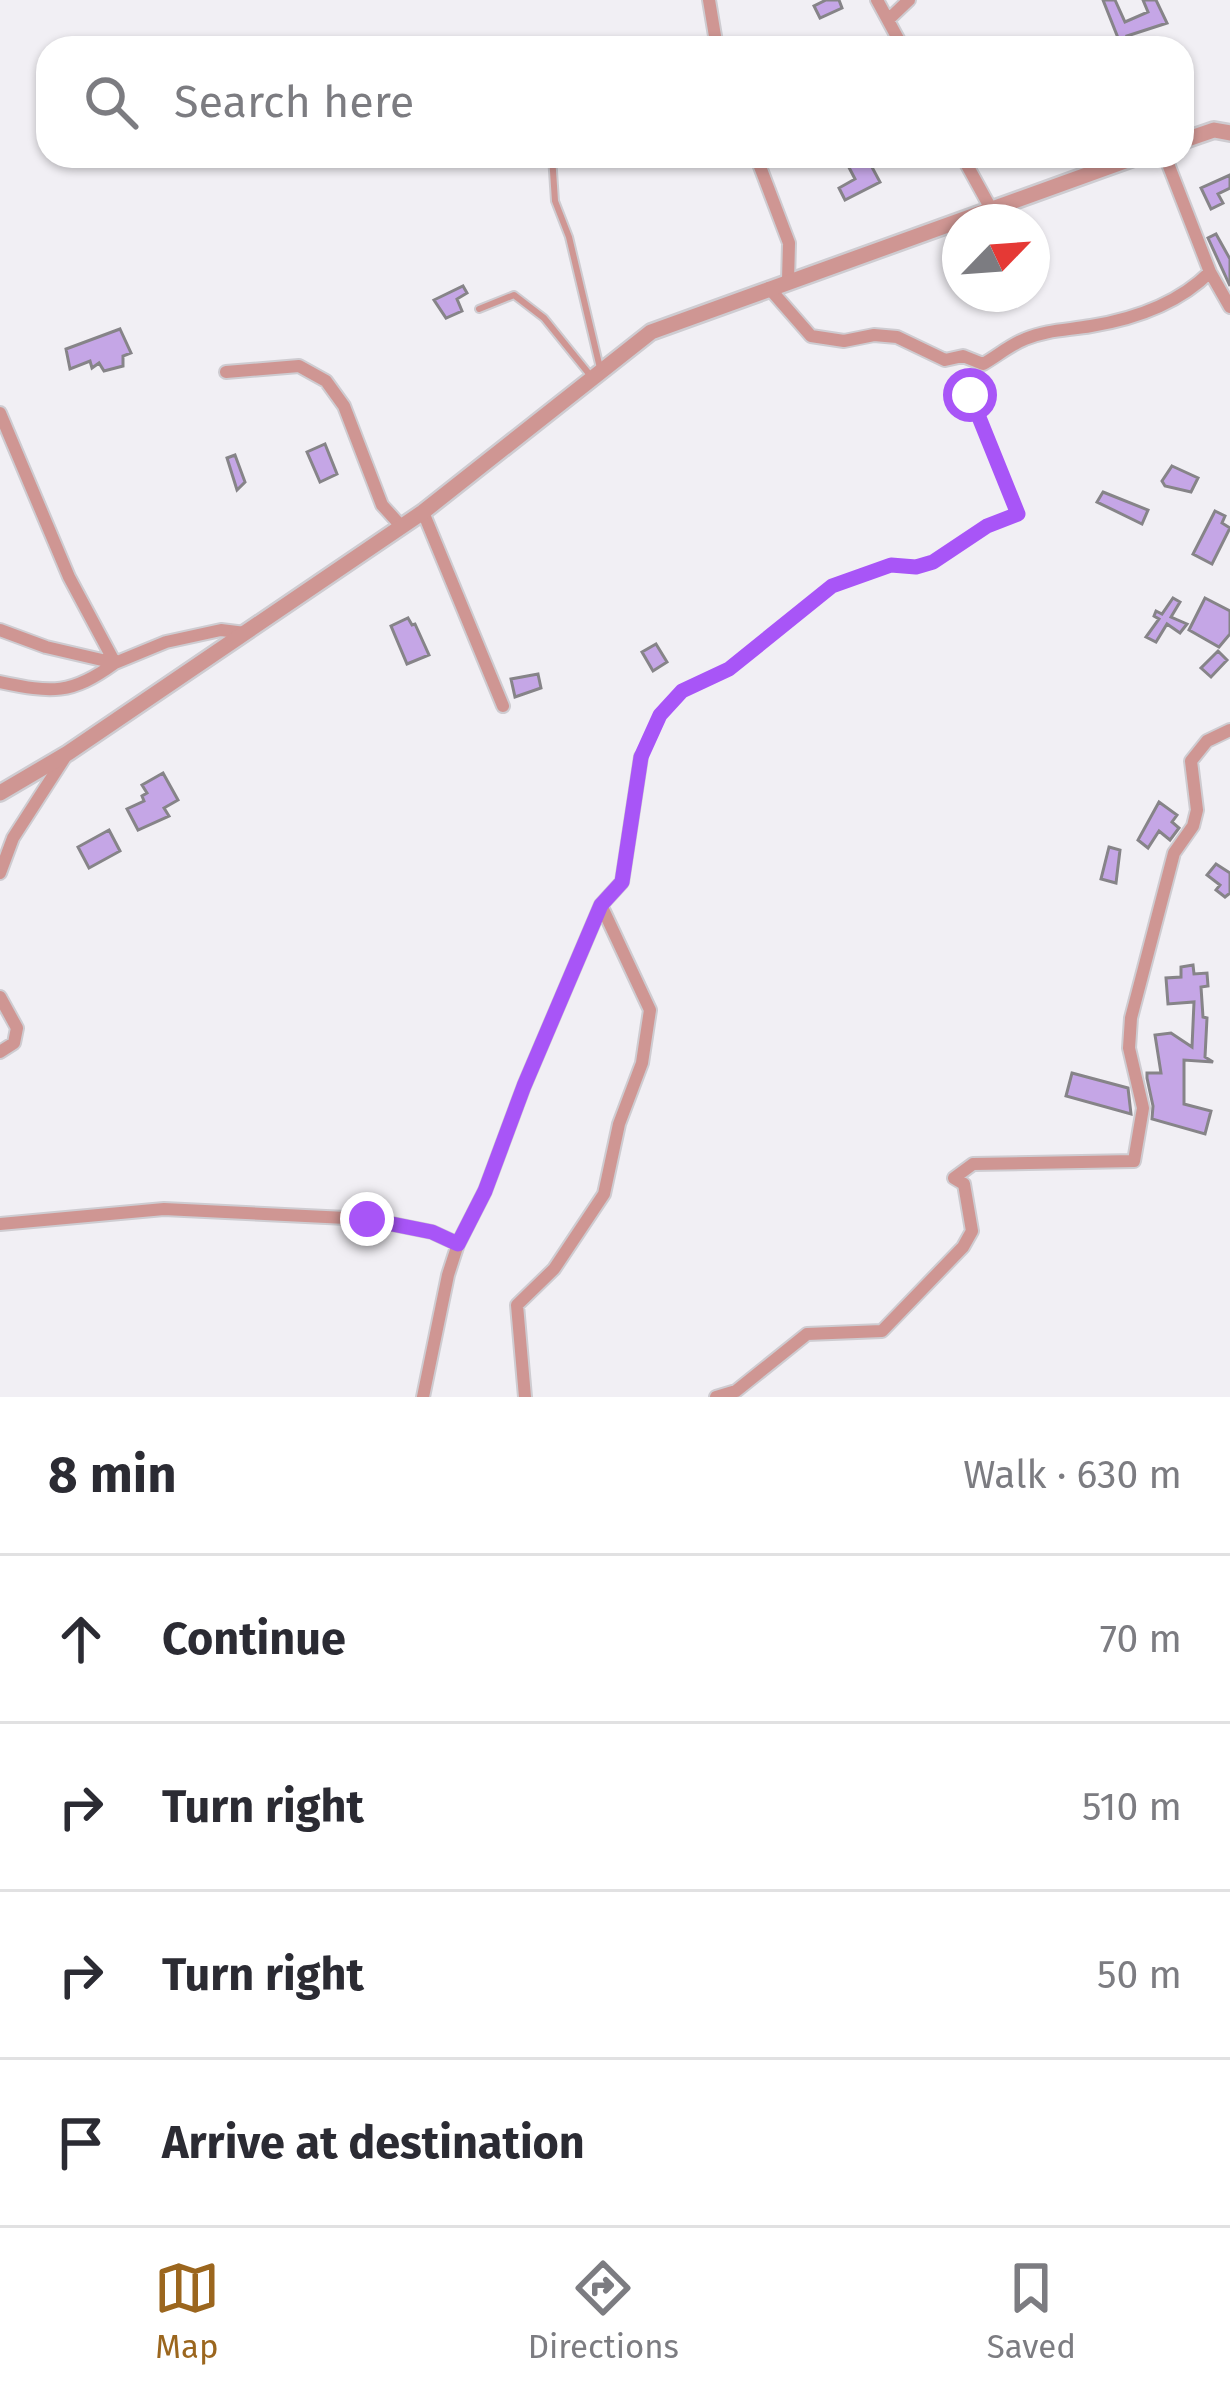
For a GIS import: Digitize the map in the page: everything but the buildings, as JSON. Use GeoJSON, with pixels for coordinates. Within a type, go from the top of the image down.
{"type":"FeatureCollection","features":[{"type":"Feature","properties":{"kind":"street"},"geometry":{"type":"LineString","coordinates":[[709,0],[714,36]]}},
{"type":"Feature","properties":{"kind":"street"},"geometry":{"type":"LineString","coordinates":[[877,0],[897,36]]}},
{"type":"Feature","properties":{"kind":"street"},"geometry":{"type":"LineString","coordinates":[[888,20],[909,0]]}},
{"type":"Feature","properties":{"kind":"street"},"geometry":{"type":"LineString","coordinates":[[1194,137],[1214,130],[1230,133]]}},
{"type":"Feature","properties":{"kind":"street"},"geometry":{"type":"LineString","coordinates":[[761,168],[789,243],[788,281]]}},
{"type":"Feature","properties":{"kind":"street"},"geometry":{"type":"LineString","coordinates":[[969,168],[988,204]]}},
{"type":"Feature","properties":{"kind":"street"},"geometry":{"type":"LineString","coordinates":[[999,204],[1104,168]]}},
{"type":"Feature","properties":{"kind":"street"},"geometry":{"type":"LineString","coordinates":[[1170,168],[1210,272],[1230,307]]}},
{"type":"Feature","properties":{"kind":"street"},"geometry":{"type":"LineString","coordinates":[[0,793],[68,753],[423,512],[651,332],[942,225]]}},
{"type":"Feature","properties":{"kind":"street"},"geometry":{"type":"LineString","coordinates":[[769,288],[811,336],[844,341],[874,334],[897,337],[945,360],[963,356],[983,364],[1022,340],[1050,331],[1135,317],[1187,295],[1210,272]]}},
{"type":"Feature","properties":{"kind":"street"},"geometry":{"type":"LineString","coordinates":[[226,372],[299,366],[326,381],[344,406],[382,505],[401,526]]}},
{"type":"Feature","properties":{"kind":"street"},"geometry":{"type":"LineString","coordinates":[[0,413],[69,578],[115,663]]}},
{"type":"Feature","properties":{"kind":"street"},"geometry":{"type":"LineString","coordinates":[[423,512],[503,706]]}},
{"type":"Feature","properties":{"kind":"street"},"geometry":{"type":"LineString","coordinates":[[0,630],[46,647],[115,663]]}},
{"type":"Feature","properties":{"kind":"street"},"geometry":{"type":"LineString","coordinates":[[0,682],[41,690],[84,685],[115,663],[166,642],[221,630],[246,633]]}},
{"type":"Feature","properties":{"kind":"street"},"geometry":{"type":"LineString","coordinates":[[716,1397],[736,1391],[808,1334],[882,1331],[973,1231],[964,1184],[954,1178],[973,1164],[1134,1162],[1142,1108],[1130,1048],[1131,1018],[1174,853],[1193,826],[1197,810],[1191,761],[1208,741],[1230,730]]}},
{"type":"Feature","properties":{"kind":"street"},"geometry":{"type":"LineString","coordinates":[[0,873],[14,838],[68,753]]}},
{"type":"Feature","properties":{"kind":"street"},"geometry":{"type":"LineString","coordinates":[[423,1397],[458,1244],[485,1191],[601,905],[622,882],[641,757]]}},
{"type":"Feature","properties":{"kind":"street"},"geometry":{"type":"LineString","coordinates":[[525,1397],[517,1305],[554,1270],[604,1194],[648,1028],[650,1010],[601,905]]}},
{"type":"Feature","properties":{"kind":"street"},"geometry":{"type":"LineString","coordinates":[[0,998],[17,1028],[14,1043],[0,1052]]}},
{"type":"Feature","properties":{"kind":"street"},"geometry":{"type":"LineString","coordinates":[[0,1224],[184,1210],[367,1219],[432,1232],[458,1244]]}},
{"type":"Feature","properties":{"kind":"lane"},"geometry":{"type":"LineString","coordinates":[[553,168],[554,201],[579,274],[596,375]]}},
{"type":"Feature","properties":{"kind":"lane"},"geometry":{"type":"LineString","coordinates":[[479,309],[514,295],[544,318],[596,375]]}},
{"type":"Feature","properties":{"kind":"path"},"geometry":{"type":"LineString","coordinates":[[641,757],[660,715],[682,691],[729,669],[832,586],[891,565],[916,567],[933,562],[987,526],[1018,514],[970,395],[983,364]]}},
{"type":"Feature","properties":{"kind":"route"},"geometry":{"type":"LineString","coordinates":[[367,1219],[432,1232],[458,1244],[485,1191],[601,905],[622,882],[641,757],[660,715],[682,691],[729,669],[832,586],[891,565],[916,567],[933,562],[987,526],[1018,514],[970,395]]}}]}
